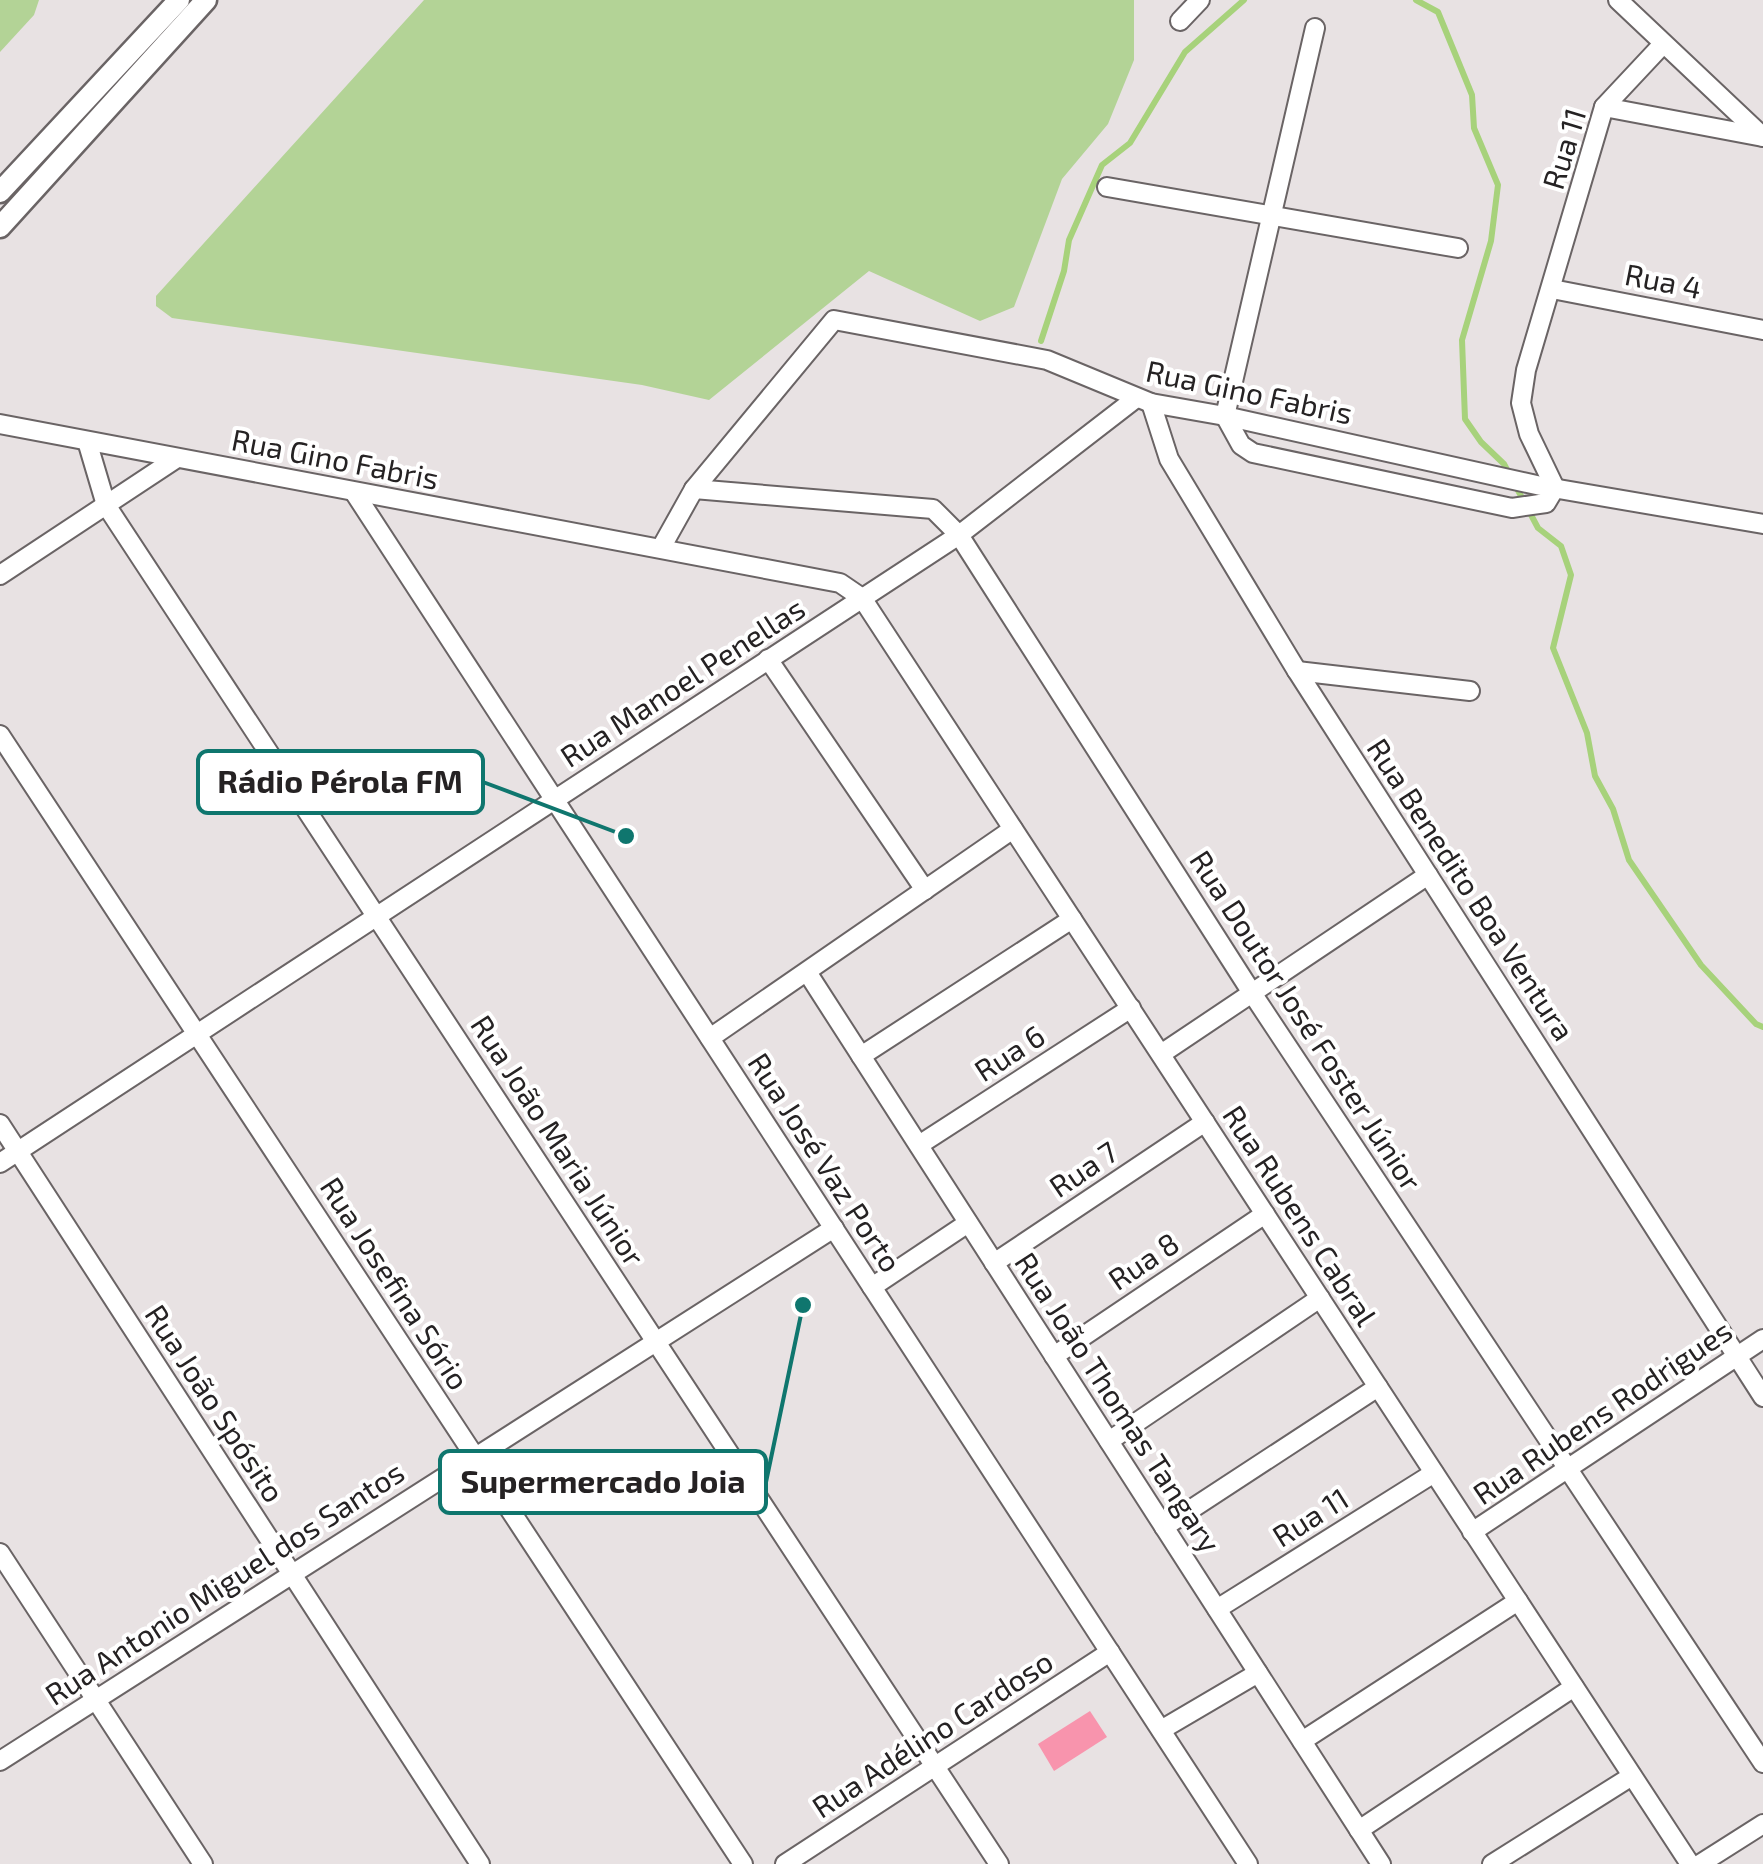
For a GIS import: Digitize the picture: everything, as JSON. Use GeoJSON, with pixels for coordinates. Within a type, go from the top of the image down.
{"type":"FeatureCollection","features":[{"type":"Feature","properties":{"kind":"street"},"geometry":{"type":"LineString","coordinates":[[0,192],[178,11],[206,0]]}},
{"type":"Feature","properties":{"kind":"street"},"geometry":{"type":"LineString","coordinates":[[1180,21],[1200,0]]}},
{"type":"Feature","properties":{"kind":"street"},"geometry":{"type":"LineString","coordinates":[[1618,0],[1763,138]]}},
{"type":"Feature","properties":{"kind":"street"},"geometry":{"type":"LineString","coordinates":[[0,226],[178,11]]}},
{"type":"Feature","properties":{"kind":"street"},"geometry":{"type":"LineString","coordinates":[[1315,28],[1225,416],[1241,446],[1253,453],[1512,508],[1547,492]]}},
{"type":"Feature","properties":{"kind":"street","name":"Rua 11"},"geometry":{"type":"LineString","coordinates":[[1547,492],[1521,403],[1526,370],[1604,107],[1663,44]]}},
{"type":"Feature","properties":{"kind":"street"},"geometry":{"type":"LineString","coordinates":[[1604,107],[1763,138]]}},
{"type":"Feature","properties":{"kind":"street"},"geometry":{"type":"LineString","coordinates":[[1107,187],[1458,248]]}},
{"type":"Feature","properties":{"kind":"street","name":"Rua 4"},"geometry":{"type":"LineString","coordinates":[[1552,289],[1763,330]]}},
{"type":"Feature","properties":{"kind":"street","name":"Rua Gino Fabris"},"geometry":{"type":"LineString","coordinates":[[660,548],[694,489],[834,320],[1047,360],[1143,401],[1497,476],[1547,492],[1763,524]]}},
{"type":"Feature","properties":{"kind":"street","name":"Rua Manoel Penellas"},"geometry":{"type":"LineString","coordinates":[[0,1164],[959,534],[1143,401]]}},
{"type":"Feature","properties":{"kind":"street","name":"Rua Benedito Boa Ventura"},"geometry":{"type":"LineString","coordinates":[[1143,401],[1169,459],[1298,671],[1763,1397]]}},
{"type":"Feature","properties":{"kind":"street","name":"Rua Gino Fabris"},"geometry":{"type":"LineString","coordinates":[[0,424],[840,583],[862,598]]}},
{"type":"Feature","properties":{"kind":"street","name":"Rua João Maria Júnior"},"geometry":{"type":"LineString","coordinates":[[87,441],[106,505],[999,1864]]}},
{"type":"Feature","properties":{"kind":"street"},"geometry":{"type":"LineString","coordinates":[[0,575],[177,458]]}},
{"type":"Feature","properties":{"kind":"street","name":"Rua Doutor José Foster Júnior"},"geometry":{"type":"LineString","coordinates":[[694,489],[933,509],[959,534],[1252,993],[1763,1763]]}},
{"type":"Feature","properties":{"kind":"street","name":"Rua José Vaz Porto"},"geometry":{"type":"LineString","coordinates":[[354,492],[1248,1864]]}},
{"type":"Feature","properties":{"kind":"street","name":"Rua Rubens Cabral"},"geometry":{"type":"LineString","coordinates":[[862,598],[1690,1864]]}},
{"type":"Feature","properties":{"kind":"street"},"geometry":{"type":"LineString","coordinates":[[768,659],[925,890]]}},
{"type":"Feature","properties":{"kind":"street"},"geometry":{"type":"LineString","coordinates":[[1298,671],[1470,690]]}},
{"type":"Feature","properties":{"kind":"street","name":"Rua Josefina Sório"},"geometry":{"type":"LineString","coordinates":[[0,735],[742,1864]]}},
{"type":"Feature","properties":{"kind":"street"},"geometry":{"type":"LineString","coordinates":[[710,1038],[1014,829]]}},
{"type":"Feature","properties":{"kind":"street"},"geometry":{"type":"LineString","coordinates":[[1160,1054],[1428,875]]}},
{"type":"Feature","properties":{"kind":"street"},"geometry":{"type":"LineString","coordinates":[[862,1056],[1072,919]]}},
{"type":"Feature","properties":{"kind":"street","name":"Rua João Thomas Tangary"},"geometry":{"type":"LineString","coordinates":[[807,972],[1381,1864]]}},
{"type":"Feature","properties":{"kind":"street","name":"Rua 6"},"geometry":{"type":"LineString","coordinates":[[918,1146],[1130,1008]]}},
{"type":"Feature","properties":{"kind":"street","name":"Rua 7"},"geometry":{"type":"LineString","coordinates":[[994,1263],[1205,1122]]}},
{"type":"Feature","properties":{"kind":"street","name":"Rua João Spósito"},"geometry":{"type":"LineString","coordinates":[[0,1124],[480,1864]]}},
{"type":"Feature","properties":{"kind":"street","name":"Rua 8"},"geometry":{"type":"LineString","coordinates":[[1054,1356],[1264,1214]]}},
{"type":"Feature","properties":{"kind":"street"},"geometry":{"type":"LineString","coordinates":[[872,1287],[968,1222]]}},
{"type":"Feature","properties":{"kind":"street","name":"Rua Antonio Miguel dos Santos"},"geometry":{"type":"LineString","coordinates":[[0,1761],[834,1228]]}},
{"type":"Feature","properties":{"kind":"street"},"geometry":{"type":"LineString","coordinates":[[1109,1441],[1320,1298]]}},
{"type":"Feature","properties":{"kind":"street","name":"Rua Rubens Rodrigues"},"geometry":{"type":"LineString","coordinates":[[1472,1532],[1763,1339]]}},
{"type":"Feature","properties":{"kind":"street"},"geometry":{"type":"LineString","coordinates":[[1164,1527],[1378,1387]]}},
{"type":"Feature","properties":{"kind":"street","name":"Rua 11"},"geometry":{"type":"LineString","coordinates":[[1217,1609],[1434,1473]]}},
{"type":"Feature","properties":{"kind":"street"},"geometry":{"type":"LineString","coordinates":[[0,1553],[204,1864]]}},
{"type":"Feature","properties":{"kind":"street"},"geometry":{"type":"LineString","coordinates":[[1302,1741],[1518,1601]]}},
{"type":"Feature","properties":{"kind":"street","name":"Rua Adélino Cardoso"},"geometry":{"type":"LineString","coordinates":[[785,1864],[1110,1652]]}},
{"type":"Feature","properties":{"kind":"street"},"geometry":{"type":"LineString","coordinates":[[1161,1730],[1258,1673]]}},
{"type":"Feature","properties":{"kind":"street"},"geometry":{"type":"LineString","coordinates":[[1359,1830],[1574,1687]]}},
{"type":"Feature","properties":{"kind":"street"},"geometry":{"type":"LineString","coordinates":[[1492,1864],[1632,1776]]}},
{"type":"Feature","properties":{"kind":"street"},"geometry":{"type":"LineString","coordinates":[[1700,1864],[1763,1824]]}},
{"type":"Feature","properties":{"kind":"green space"},"geometry":{"type":"Polygon","coordinates":[[[0,0],[39,0],[34,15],[0,52],[0,0]]]}},
{"type":"Feature","properties":{"kind":"green space"},"geometry":{"type":"Polygon","coordinates":[[[424,0],[1134,0],[1134,60],[1108,124],[1062,179],[1014,307],[980,321],[869,271],[709,400],[642,385],[172,318],[156,306],[156,296],[424,0]]]}},
{"type":"Feature","properties":{"kind":"building"},"geometry":{"type":"Polygon","coordinates":[[[1090,1711],[1107,1737],[1054,1771],[1038,1744],[1090,1711]]]}},
{"type":"Feature","properties":{"kind":"waterway"},"geometry":{"type":"LineString","coordinates":[[1041,341],[1064,271],[1069,240],[1102,165],[1130,143],[1185,52],[1244,0]]}},
{"type":"Feature","properties":{"kind":"waterway"},"geometry":{"type":"LineString","coordinates":[[1416,0],[1438,12],[1472,95],[1474,128],[1498,185],[1491,241],[1462,340],[1465,419],[1504,464],[1538,528],[1561,546],[1571,575],[1553,648],[1587,733],[1595,776],[1613,809],[1629,860],[1701,965],[1763,1027]]}},
{"type":"Feature","properties":{"kind":"place","name":"Rádio Pérola FM"},"geometry":{"type":"Point","coordinates":[626,836]}},
{"type":"Feature","properties":{"kind":"place","name":"Supermercado Joia"},"geometry":{"type":"Point","coordinates":[803,1305]}}]}
